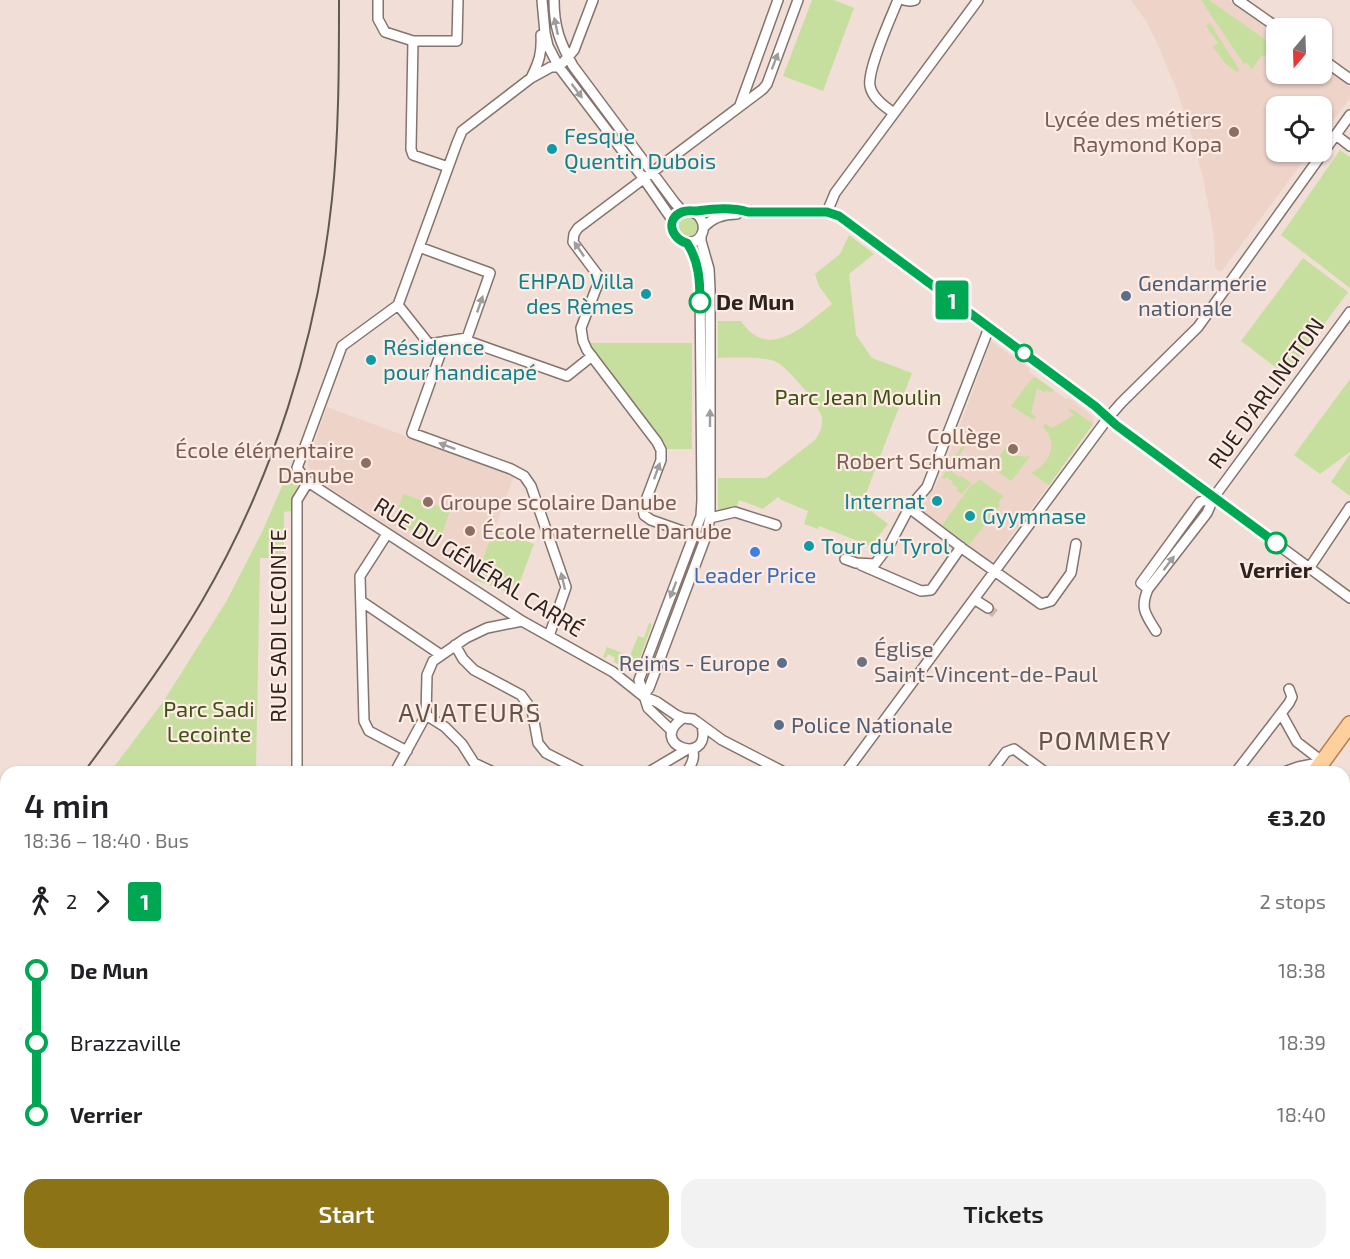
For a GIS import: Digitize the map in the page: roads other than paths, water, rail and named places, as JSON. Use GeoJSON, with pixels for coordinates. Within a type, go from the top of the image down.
{"type":"FeatureCollection","features":[{"type":"Feature","properties":{"kind":"main road"},"geometry":{"type":"LineString","coordinates":[[1320,766],[1350,724]]}},
{"type":"Feature","properties":{"kind":"street"},"geometry":{"type":"LineString","coordinates":[[378,0],[378,19],[385,32],[413,41],[457,41],[458,0]]}},
{"type":"Feature","properties":{"kind":"street"},"geometry":{"type":"LineString","coordinates":[[542,0],[548,46],[559,67],[648,176],[688,212],[701,217],[701,241],[709,269],[701,516],[639,680],[643,696]]}},
{"type":"Feature","properties":{"kind":"street"},"geometry":{"type":"LineString","coordinates":[[554,0],[557,33],[568,57],[648,176],[673,221]]}},
{"type":"Feature","properties":{"kind":"street"},"geometry":{"type":"LineString","coordinates":[[592,356],[567,376],[465,340],[429,344],[398,305],[462,131],[531,78],[551,67],[559,67],[574,50],[593,0]]}},
{"type":"Feature","properties":{"kind":"street"},"geometry":{"type":"LineString","coordinates":[[740,105],[778,0]]}},
{"type":"Feature","properties":{"kind":"street"},"geometry":{"type":"LineString","coordinates":[[705,539],[644,515],[644,508],[661,460],[661,450],[583,341],[581,328],[599,281],[597,274],[573,242],[574,234],[578,228],[763,89],[798,0]]}},
{"type":"Feature","properties":{"kind":"street"},"geometry":{"type":"LineString","coordinates":[[894,114],[883,106],[872,93],[870,77],[898,0]]}},
{"type":"Feature","properties":{"kind":"street"},"geometry":{"type":"LineString","coordinates":[[904,0],[910,2],[915,0]]}},
{"type":"Feature","properties":{"kind":"street"},"geometry":{"type":"LineString","coordinates":[[827,212],[836,193],[978,0]]}},
{"type":"Feature","properties":{"kind":"street"},"geometry":{"type":"LineString","coordinates":[[1238,0],[1266,20]]}},
{"type":"Feature","properties":{"kind":"street"},"geometry":{"type":"LineString","coordinates":[[531,78],[540,59],[542,48],[543,12]]}},
{"type":"Feature","properties":{"kind":"street"},"geometry":{"type":"LineString","coordinates":[[413,41],[411,149],[413,155],[448,167]]}},
{"type":"Feature","properties":{"kind":"street"},"geometry":{"type":"LineString","coordinates":[[1332,66],[1350,79]]}},
{"type":"Feature","properties":{"kind":"street"},"geometry":{"type":"LineString","coordinates":[[850,766],[1108,418],[1198,327],[1350,116]]}},
{"type":"Feature","properties":{"kind":"street"},"geometry":{"type":"LineString","coordinates":[[1336,135],[1350,146]]}},
{"type":"Feature","properties":{"kind":"street"},"geometry":{"type":"LineString","coordinates":[[748,212],[739,209],[688,212],[677,215],[673,221],[672,230],[681,241],[687,243],[693,242],[711,220],[718,217],[748,212],[827,212],[839,216],[1095,406],[1116,425],[1350,597]]}},
{"type":"Feature","properties":{"kind":"street"},"geometry":{"type":"LineString","coordinates":[[643,696],[649,688],[705,539],[710,518],[700,284],[693,252],[687,243]]}},
{"type":"Feature","properties":{"kind":"street"},"geometry":{"type":"LineString","coordinates":[[419,247],[490,273],[465,340]]}},
{"type":"Feature","properties":{"kind":"street","name":"RUE DU GÉNÉRAL CARRÉ"},"geometry":{"type":"LineString","coordinates":[[398,305],[342,346],[297,468],[308,482],[387,534],[522,621],[613,672],[643,696],[683,718]]}},
{"type":"Feature","properties":{"kind":"street","name":"RUE D'ARLINGTON"},"geometry":{"type":"LineString","coordinates":[[1156,631],[1146,615],[1143,602],[1148,590],[1207,513],[1214,497],[1350,312]]}},
{"type":"Feature","properties":{"kind":"street"},"geometry":{"type":"LineString","coordinates":[[856,563],[875,564],[890,544],[909,508],[927,487],[989,327]]}},
{"type":"Feature","properties":{"kind":"street"},"geometry":{"type":"LineString","coordinates":[[446,341],[412,433],[511,469],[524,476],[531,486],[566,587],[549,636]]}},
{"type":"Feature","properties":{"kind":"street","name":"RUE SADI LECOINTE"},"geometry":{"type":"LineString","coordinates":[[297,766],[297,500],[308,482]]}},
{"type":"Feature","properties":{"kind":"street"},"geometry":{"type":"LineString","coordinates":[[1310,567],[1350,507]]}},
{"type":"Feature","properties":{"kind":"street"},"geometry":{"type":"LineString","coordinates":[[909,508],[1041,604],[1051,601],[1071,573],[1076,544]]}},
{"type":"Feature","properties":{"kind":"street"},"geometry":{"type":"LineString","coordinates":[[710,518],[735,512],[776,525]]}},
{"type":"Feature","properties":{"kind":"street"},"geometry":{"type":"LineString","coordinates":[[387,534],[360,576],[364,721],[369,731],[407,750]]}},
{"type":"Feature","properties":{"kind":"street"},"geometry":{"type":"LineString","coordinates":[[845,559],[921,591],[931,590],[961,548]]}},
{"type":"Feature","properties":{"kind":"street"},"geometry":{"type":"LineString","coordinates":[[974,599],[988,608]]}},
{"type":"Feature","properties":{"kind":"street"},"geometry":{"type":"LineString","coordinates":[[361,601],[441,655]]}},
{"type":"Feature","properties":{"kind":"street"},"geometry":{"type":"LineString","coordinates":[[398,766],[426,715],[427,675],[433,661],[466,638],[487,628],[522,621]]}},
{"type":"Feature","properties":{"kind":"street"},"geometry":{"type":"LineString","coordinates":[[455,645],[463,659],[474,670],[521,695],[532,710],[538,743],[546,753],[571,766]]}},
{"type":"Feature","properties":{"kind":"street"},"geometry":{"type":"LineString","coordinates":[[1241,766],[1282,715],[1292,697],[1289,689]]}},
{"type":"Feature","properties":{"kind":"street","name":"RUE DU GÉNÉRAL CARRÉ"},"geometry":{"type":"LineString","coordinates":[[643,696],[648,708],[672,731]]}},
{"type":"Feature","properties":{"kind":"street"},"geometry":{"type":"LineString","coordinates":[[426,715],[445,727],[462,744],[474,763],[480,766]]}},
{"type":"Feature","properties":{"kind":"street"},"geometry":{"type":"LineString","coordinates":[[1282,715],[1297,742],[1318,766]]}},
{"type":"Feature","properties":{"kind":"street"},"geometry":{"type":"LineString","coordinates":[[690,766],[694,753],[689,749],[681,748],[673,740],[672,731],[683,718],[693,719],[722,740],[772,766]]}},
{"type":"Feature","properties":{"kind":"street"},"geometry":{"type":"LineString","coordinates":[[702,726],[702,741]]}},
{"type":"Feature","properties":{"kind":"street"},"geometry":{"type":"LineString","coordinates":[[659,766],[702,741],[722,740]]}},
{"type":"Feature","properties":{"kind":"street"},"geometry":{"type":"LineString","coordinates":[[670,759],[676,744]]}},
{"type":"Feature","properties":{"kind":"street"},"geometry":{"type":"LineString","coordinates":[[996,766],[1006,752],[1014,749],[1037,766]]}},
{"type":"Feature","properties":{"kind":"tunnel"},"geometry":{"type":"LineString","coordinates":[[988,608],[998,616]]}},
{"type":"Feature","properties":{"kind":"railway"},"geometry":{"type":"LineString","coordinates":[[88,766],[160,667],[202,601],[250,507],[288,407],[315,304],[332,199],[339,75],[339,0]]}},
{"type":"Feature","properties":{"kind":"place","name":"Lycée des métiers Raymond Kopa"},"geometry":{"type":"Point","coordinates":[1234,132]}},
{"type":"Feature","properties":{"kind":"place","name":"Fesque Quentin Dubois"},"geometry":{"type":"Point","coordinates":[552,149]}},
{"type":"Feature","properties":{"kind":"place","name":"EHPAD Villa des Rèmes"},"geometry":{"type":"Point","coordinates":[646,294]}},
{"type":"Feature","properties":{"kind":"place","name":"Gendarmerie nationale"},"geometry":{"type":"Point","coordinates":[1126,296]}},
{"type":"Feature","properties":{"kind":"place","name":"De Mun"},"geometry":{"type":"Point","coordinates":[700,302]}},
{"type":"Feature","properties":{"kind":"place","name":"Résidence pour handicapé"},"geometry":{"type":"Point","coordinates":[371,360]}},
{"type":"Feature","properties":{"kind":"place","name":"Collège Robert Schuman"},"geometry":{"type":"Point","coordinates":[1013,449]}},
{"type":"Feature","properties":{"kind":"place","name":"École élémentaire Danube"},"geometry":{"type":"Point","coordinates":[366,463]}},
{"type":"Feature","properties":{"kind":"place","name":"Internat"},"geometry":{"type":"Point","coordinates":[937,501]}},
{"type":"Feature","properties":{"kind":"place","name":"Groupe scolaire Danube"},"geometry":{"type":"Point","coordinates":[428,502]}},
{"type":"Feature","properties":{"kind":"place","name":"Gyymnase"},"geometry":{"type":"Point","coordinates":[970,516]}},
{"type":"Feature","properties":{"kind":"place","name":"École maternelle Danube"},"geometry":{"type":"Point","coordinates":[470,531]}},
{"type":"Feature","properties":{"kind":"place","name":"Verrier"},"geometry":{"type":"Point","coordinates":[1276,543]}},
{"type":"Feature","properties":{"kind":"place","name":"Tour du Tyrol"},"geometry":{"type":"Point","coordinates":[809,546]}},
{"type":"Feature","properties":{"kind":"place","name":"Leader Price"},"geometry":{"type":"Point","coordinates":[755,552]}},
{"type":"Feature","properties":{"kind":"place","name":"Église Saint-Vincent-de-Paul"},"geometry":{"type":"Point","coordinates":[862,662]}},
{"type":"Feature","properties":{"kind":"place","name":"Reims - Europe"},"geometry":{"type":"Point","coordinates":[782,663]}},
{"type":"Feature","properties":{"kind":"place","name":"Police Nationale"},"geometry":{"type":"Point","coordinates":[779,725]}},
{"type":"Feature","properties":{"kind":"district","name":"AVIATEURS"},"geometry":{"type":"Point","coordinates":[470,713]}},
{"type":"Feature","properties":{"kind":"district","name":"POMMERY"},"geometry":{"type":"Point","coordinates":[1105,741]}},
{"type":"Feature","properties":{"kind":"park label","name":"Parc Jean Moulin"},"geometry":{"type":"Point","coordinates":[858,397]}},
{"type":"Feature","properties":{"kind":"park label","name":"Parc Sadi Lecointe"},"geometry":{"type":"Point","coordinates":[209,722]}}]}
